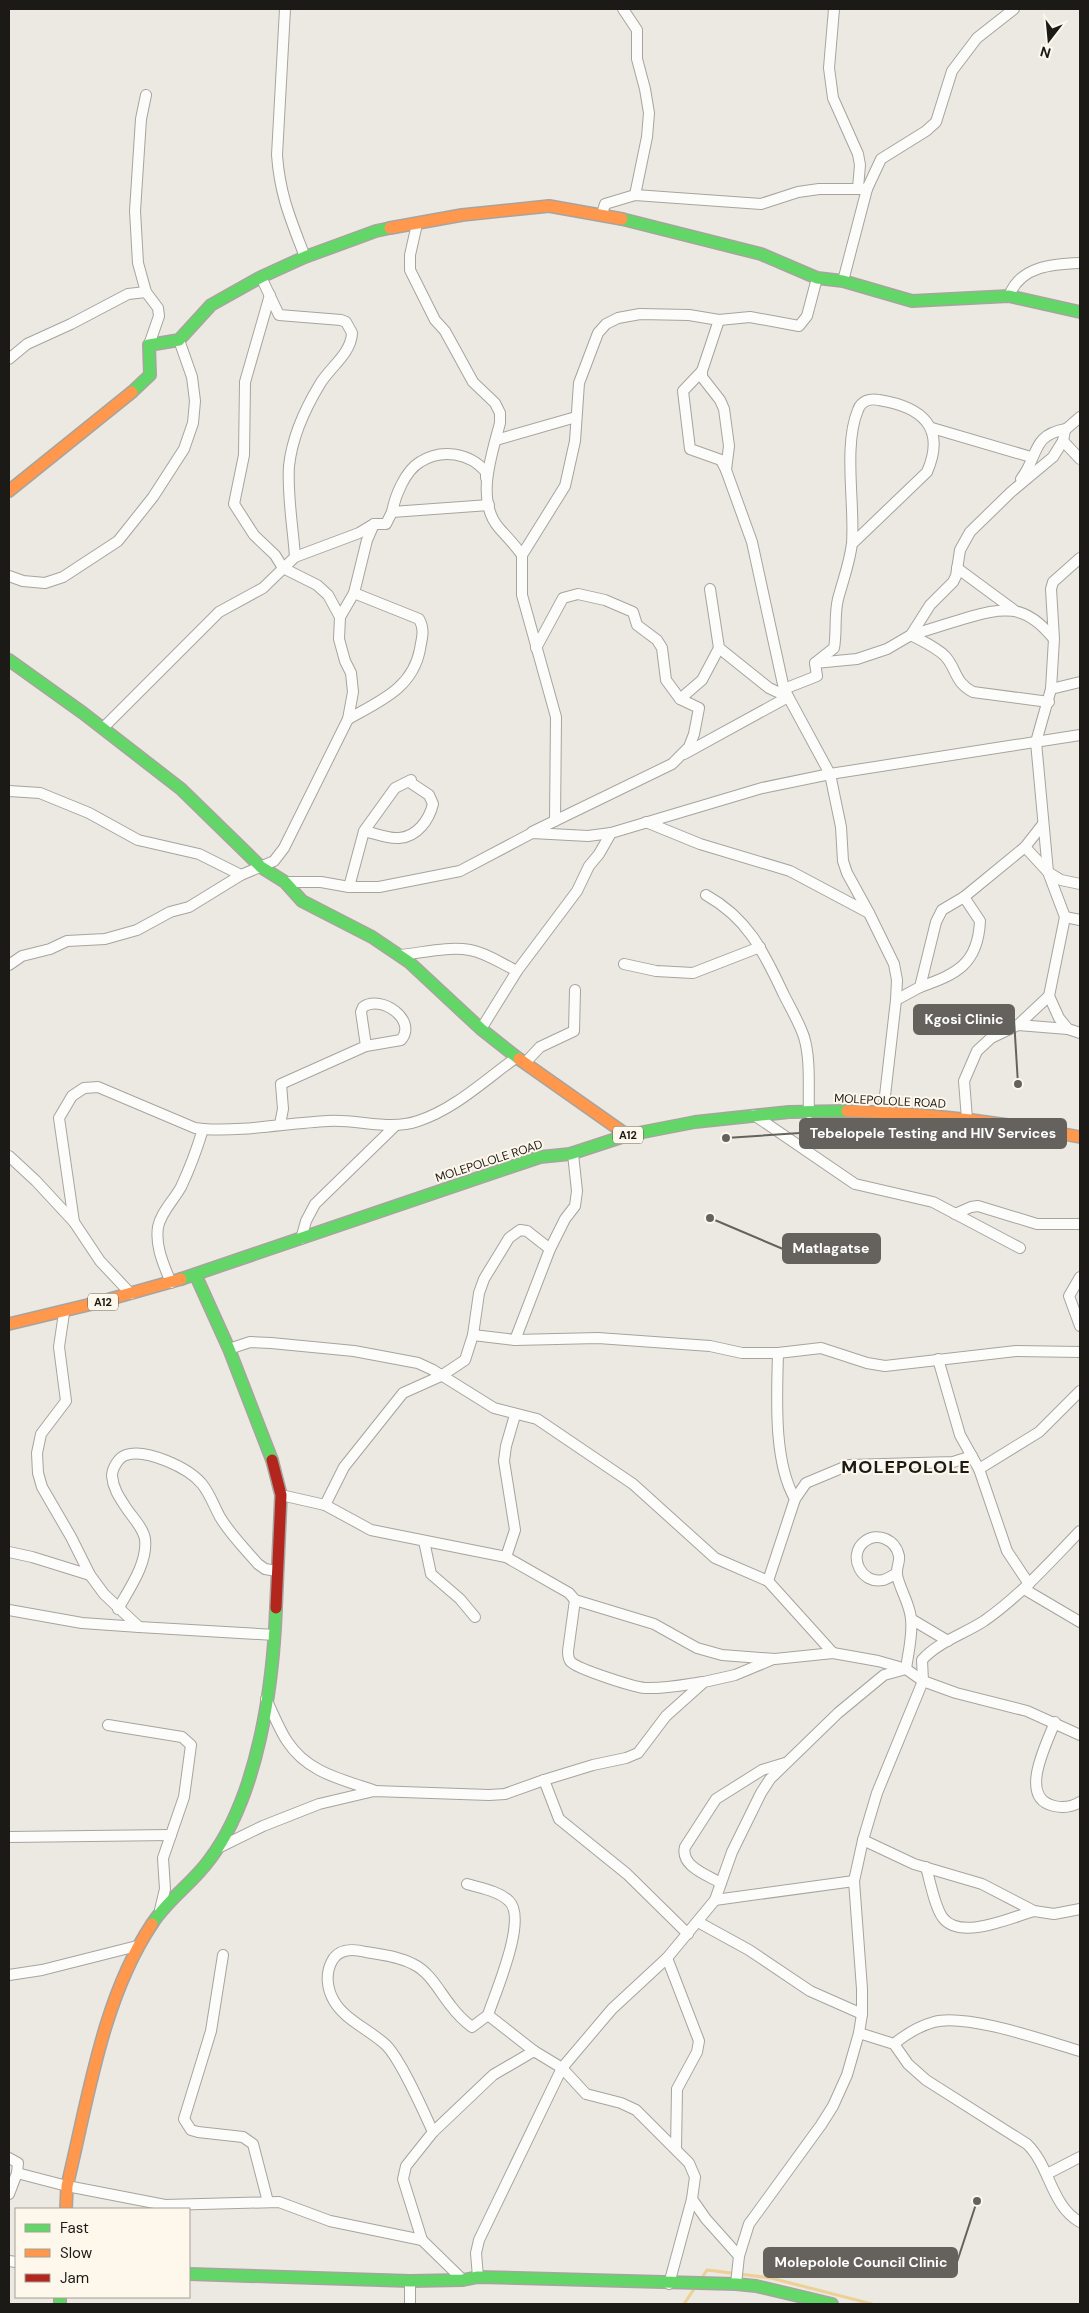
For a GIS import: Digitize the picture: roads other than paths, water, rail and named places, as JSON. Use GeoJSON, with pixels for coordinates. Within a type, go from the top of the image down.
{"type":"FeatureCollection","features":[{"type":"Feature","properties":{"kind":"street"},"geometry":{"type":"LineString","coordinates":[[285,9],[277,155],[278,176],[282,196],[305,257]]}},
{"type":"Feature","properties":{"kind":"street"},"geometry":{"type":"LineString","coordinates":[[623,9],[637,30],[637,59],[649,113],[647,137],[635,194]]}},
{"type":"Feature","properties":{"kind":"street"},"geometry":{"type":"LineString","coordinates":[[834,9],[829,68],[833,98],[858,154],[862,189],[843,281]]}},
{"type":"Feature","properties":{"kind":"street"},"geometry":{"type":"LineString","coordinates":[[862,189],[882,159],[926,131],[936,122],[952,71],[977,38],[1014,9]]}},
{"type":"Feature","properties":{"kind":"street"},"geometry":{"type":"LineString","coordinates":[[9,491],[138,387],[150,375],[150,345],[160,316],[158,308],[146,292],[138,263],[135,211],[141,119],[146,95]]}},
{"type":"Feature","properties":{"kind":"street"},"geometry":{"type":"LineString","coordinates":[[602,214],[605,204],[635,194],[761,204],[798,192],[819,189],[862,189]]}},
{"type":"Feature","properties":{"kind":"street"},"geometry":{"type":"LineString","coordinates":[[150,345],[179,340],[211,305],[261,277],[305,257],[376,231],[462,215],[542,207],[567,208],[602,214],[761,254],[817,278],[843,281],[892,297],[935,301],[1009,296],[1080,312]]}},
{"type":"Feature","properties":{"kind":"street"},"geometry":{"type":"LineString","coordinates":[[417,224],[410,255],[410,270],[435,320],[445,331],[473,382],[495,402],[500,413],[500,423],[485,489]]}},
{"type":"Feature","properties":{"kind":"street"},"geometry":{"type":"LineString","coordinates":[[1009,296],[1013,285],[1027,273],[1051,264],[1080,263]]}},
{"type":"Feature","properties":{"kind":"street"},"geometry":{"type":"LineString","coordinates":[[261,277],[279,316],[341,320],[346,322],[352,333],[349,347],[321,383],[305,415],[291,454],[289,477],[295,557]]}},
{"type":"Feature","properties":{"kind":"street"},"geometry":{"type":"LineString","coordinates":[[555,822],[556,717],[522,595],[522,555],[565,486],[575,441],[580,384],[598,333],[606,324],[618,318],[640,314],[667,314],[719,320],[750,318],[799,326],[807,316],[817,278]]}},
{"type":"Feature","properties":{"kind":"street"},"geometry":{"type":"LineString","coordinates":[[9,359],[27,344],[71,324],[128,294],[146,292]]}},
{"type":"Feature","properties":{"kind":"street"},"geometry":{"type":"LineString","coordinates":[[270,296],[245,382],[244,455],[234,504],[250,530],[275,555],[283,568],[317,585],[328,595],[340,617]]}},
{"type":"Feature","properties":{"kind":"street"},"geometry":{"type":"LineString","coordinates":[[719,320],[702,377],[720,400],[724,410],[729,446],[726,470]]}},
{"type":"Feature","properties":{"kind":"street"},"geometry":{"type":"LineString","coordinates":[[9,576],[23,581],[45,583],[63,577],[118,541],[152,497],[184,450],[193,423],[195,402],[192,377],[179,340]]}},
{"type":"Feature","properties":{"kind":"street"},"geometry":{"type":"LineString","coordinates":[[702,372],[683,391],[690,449],[722,460],[726,470],[752,542],[786,693],[830,774],[841,827],[843,861],[847,873],[894,964],[896,1000],[883,1113]]}},
{"type":"Feature","properties":{"kind":"street"},"geometry":{"type":"LineString","coordinates":[[815,663],[834,648],[836,612],[852,544],[852,451],[853,430],[858,408],[864,402],[872,399],[885,401],[924,416],[932,428],[934,442],[933,458],[927,472],[852,544]]}},
{"type":"Feature","properties":{"kind":"street"},"geometry":{"type":"LineString","coordinates":[[496,440],[576,417]]}},
{"type":"Feature","properties":{"kind":"street"},"geometry":{"type":"LineString","coordinates":[[911,635],[930,605],[953,582],[960,550],[970,532],[1011,492],[1047,464],[1063,442],[1065,430],[1080,417]]}},
{"type":"Feature","properties":{"kind":"street"},"geometry":{"type":"LineString","coordinates":[[932,428],[1031,457]]}},
{"type":"Feature","properties":{"kind":"street"},"geometry":{"type":"LineString","coordinates":[[1011,492],[1029,468],[1031,457],[1041,441],[1052,431],[1065,430]]}},
{"type":"Feature","properties":{"kind":"street"},"geometry":{"type":"LineString","coordinates":[[1063,442],[1080,459]]}},
{"type":"Feature","properties":{"kind":"street"},"geometry":{"type":"LineString","coordinates":[[103,728],[219,612],[263,588],[295,557],[359,533],[374,524],[386,524],[392,512],[396,495],[419,462],[435,456],[450,454],[473,458],[486,472],[485,489],[498,528],[509,537],[522,555]]}},
{"type":"Feature","properties":{"kind":"street"},"geometry":{"type":"LineString","coordinates":[[392,512],[489,505]]}},
{"type":"Feature","properties":{"kind":"street"},"geometry":{"type":"LineString","coordinates":[[9,964],[22,956],[50,949],[67,941],[105,939],[137,930],[156,919],[206,898],[241,875],[274,861],[284,848],[348,718],[352,702],[353,683],[339,639],[340,617],[354,593],[367,540],[374,524]]}},
{"type":"Feature","properties":{"kind":"street"},"geometry":{"type":"LineString","coordinates":[[1068,1029],[1055,1012],[1049,996],[1065,917],[1048,872],[1036,742],[1049,702],[1051,689],[1054,638],[1050,596],[1053,582],[1080,558]]}},
{"type":"Feature","properties":{"kind":"street"},"geometry":{"type":"LineString","coordinates":[[957,568],[1014,610],[1043,625],[1054,638]]}},
{"type":"Feature","properties":{"kind":"street"},"geometry":{"type":"LineString","coordinates":[[680,699],[702,680],[718,648],[710,589]]}},
{"type":"Feature","properties":{"kind":"street"},"geometry":{"type":"LineString","coordinates":[[348,718],[387,697],[409,679],[418,658],[424,631],[419,619],[354,593]]}},
{"type":"Feature","properties":{"kind":"street"},"geometry":{"type":"LineString","coordinates":[[536,648],[563,598],[578,594],[605,600],[632,612],[638,625],[657,640],[662,648],[666,680],[680,699],[699,708],[694,734],[683,755]]}},
{"type":"Feature","properties":{"kind":"street"},"geometry":{"type":"LineString","coordinates":[[815,663],[857,659],[887,649],[911,635],[987,612],[1014,610]]}},
{"type":"Feature","properties":{"kind":"street"},"geometry":{"type":"LineString","coordinates":[[911,635],[943,654],[963,687],[973,692],[1049,702]]}},
{"type":"Feature","properties":{"kind":"street"},"geometry":{"type":"LineString","coordinates":[[718,648],[769,688],[786,693]]}},
{"type":"Feature","properties":{"kind":"street"},"geometry":{"type":"LineString","coordinates":[[9,660],[103,728],[181,789],[261,867],[285,882],[302,901],[372,937],[400,956],[481,1029],[521,1060],[627,1135]]}},
{"type":"Feature","properties":{"kind":"street"},"geometry":{"type":"LineString","coordinates":[[285,882],[321,882],[349,887],[379,887],[460,871],[532,833],[660,771],[683,755],[817,676],[815,663]]}},
{"type":"Feature","properties":{"kind":"street"},"geometry":{"type":"LineString","coordinates":[[1051,689],[1080,682]]}},
{"type":"Feature","properties":{"kind":"street"},"geometry":{"type":"LineString","coordinates":[[532,833],[588,836],[611,833],[762,788],[830,774],[1080,735]]}},
{"type":"Feature","properties":{"kind":"street"},"geometry":{"type":"LineString","coordinates":[[349,887],[364,830],[395,788],[411,780],[411,783],[429,796],[433,804],[427,820],[420,829],[407,836],[398,838],[364,830]]}},
{"type":"Feature","properties":{"kind":"street"},"geometry":{"type":"LineString","coordinates":[[9,791],[40,793],[89,813],[138,840],[199,854],[241,875]]}},
{"type":"Feature","properties":{"kind":"street"},"geometry":{"type":"LineString","coordinates":[[646,822],[700,844],[790,871],[869,913]]}},
{"type":"Feature","properties":{"kind":"street"},"geometry":{"type":"LineString","coordinates":[[920,986],[942,910],[964,897],[1025,847],[1043,824]]}},
{"type":"Feature","properties":{"kind":"street"},"geometry":{"type":"LineString","coordinates":[[481,1029],[517,971],[577,891],[589,866],[599,854],[611,833]]}},
{"type":"Feature","properties":{"kind":"street"},"geometry":{"type":"LineString","coordinates":[[1025,847],[1048,872],[1061,880],[1080,884]]}},
{"type":"Feature","properties":{"kind":"street"},"geometry":{"type":"LineString","coordinates":[[706,895],[730,911],[750,932],[760,947],[804,1037],[807,1051],[809,1113]]}},
{"type":"Feature","properties":{"kind":"street"},"geometry":{"type":"LineString","coordinates":[[896,1000],[920,986],[953,973],[975,952],[980,921],[964,897]]}},
{"type":"Feature","properties":{"kind":"street"},"geometry":{"type":"LineString","coordinates":[[1065,917],[1080,920]]}},
{"type":"Feature","properties":{"kind":"street"},"geometry":{"type":"LineString","coordinates":[[624,964],[656,971],[693,973],[760,947]]}},
{"type":"Feature","properties":{"kind":"street"},"geometry":{"type":"LineString","coordinates":[[400,956],[460,949],[470,950],[481,953],[517,971]]}},
{"type":"Feature","properties":{"kind":"street"},"geometry":{"type":"LineString","coordinates":[[74,1222],[59,1118],[72,1096],[84,1088],[98,1087],[194,1128],[354,1121],[394,1127],[419,1121],[449,1107],[540,1048],[574,1030],[575,990]]}},
{"type":"Feature","properties":{"kind":"street"},"geometry":{"type":"LineString","coordinates":[[967,1119],[964,1081],[977,1051],[991,1038],[1018,1025],[1049,996]]}},
{"type":"Feature","properties":{"kind":"street"},"geometry":{"type":"LineString","coordinates":[[280,1124],[283,1109],[281,1084],[366,1046],[401,1040],[406,1030],[405,1024],[398,1014],[389,1007],[372,1002],[363,1006],[361,1012],[366,1046]]}},
{"type":"Feature","properties":{"kind":"street"},"geometry":{"type":"LineString","coordinates":[[1018,1025],[1068,1029],[1080,1033]]}},
{"type":"Feature","properties":{"kind":"street","name":"MOLEPOLOLE ROAD"},"geometry":{"type":"LineString","coordinates":[[9,1324],[64,1313],[196,1276],[238,1259],[540,1157],[573,1154],[627,1135],[696,1122],[754,1115],[883,1113],[967,1119],[1035,1128],[1080,1137]]}},
{"type":"Feature","properties":{"kind":"street"},"geometry":{"type":"LineString","coordinates":[[754,1115],[855,1184],[920,1198],[1020,1248]]}},
{"type":"Feature","properties":{"kind":"street"},"geometry":{"type":"LineString","coordinates":[[301,1239],[306,1221],[315,1204],[394,1127]]}},
{"type":"Feature","properties":{"kind":"street"},"geometry":{"type":"LineString","coordinates":[[171,1283],[160,1255],[158,1226],[162,1215],[180,1188],[203,1129]]}},
{"type":"Feature","properties":{"kind":"street"},"geometry":{"type":"LineString","coordinates":[[515,1340],[550,1249],[565,1219],[575,1206],[577,1191],[573,1154]]}},
{"type":"Feature","properties":{"kind":"street"},"geometry":{"type":"LineString","coordinates":[[9,1156],[36,1181],[74,1222],[100,1261],[131,1294]]}},
{"type":"Feature","properties":{"kind":"street"},"geometry":{"type":"LineString","coordinates":[[955,1214],[974,1206],[1037,1224],[1080,1224]]}},
{"type":"Feature","properties":{"kind":"street"},"geometry":{"type":"LineString","coordinates":[[325,1505],[344,1467],[403,1393],[441,1376],[465,1360],[473,1335],[480,1286],[509,1238],[520,1230],[527,1231],[550,1249]]}},
{"type":"Feature","properties":{"kind":"street"},"geometry":{"type":"LineString","coordinates":[[66,2208],[66,2186],[102,2034],[109,2013],[137,1946],[160,1911],[210,1860],[235,1818],[249,1784],[266,1700],[275,1635],[281,1495],[273,1462],[229,1349],[196,1276]]}},
{"type":"Feature","properties":{"kind":"street"},"geometry":{"type":"LineString","coordinates":[[1080,1277],[1069,1296],[1080,1326]]}},
{"type":"Feature","properties":{"kind":"street"},"geometry":{"type":"LineString","coordinates":[[64,1313],[59,1347],[66,1401],[41,1434],[37,1453],[38,1472],[42,1487],[71,1537],[90,1575],[118,1609],[139,1627]]}},
{"type":"Feature","properties":{"kind":"street"},"geometry":{"type":"LineString","coordinates":[[473,1335],[515,1340],[598,1338],[710,1346],[742,1353],[778,1353],[821,1348],[885,1366],[1016,1351],[1080,1352]]}},
{"type":"Feature","properties":{"kind":"street"},"geometry":{"type":"LineString","coordinates":[[229,1349],[250,1342],[354,1351],[418,1363],[433,1370],[494,1408],[515,1415],[537,1418],[634,1484],[715,1558],[768,1582],[833,1653]]}},
{"type":"Feature","properties":{"kind":"street"},"geometry":{"type":"LineString","coordinates":[[778,1353],[778,1431],[787,1485],[795,1499]]}},
{"type":"Feature","properties":{"kind":"street"},"geometry":{"type":"LineString","coordinates":[[938,1360],[960,1435],[979,1469],[1007,1551],[1026,1586],[1080,1622]]}},
{"type":"Feature","properties":{"kind":"street"},"geometry":{"type":"LineString","coordinates":[[979,1469],[1039,1432],[1080,1391]]}},
{"type":"Feature","properties":{"kind":"street"},"geometry":{"type":"LineString","coordinates":[[506,1557],[515,1530],[504,1461],[506,1446],[515,1415]]}},
{"type":"Feature","properties":{"kind":"street"},"geometry":{"type":"LineString","coordinates":[[118,1609],[138,1574],[145,1545],[145,1538],[141,1529],[117,1493],[113,1483],[112,1472],[116,1463],[124,1455],[135,1453],[149,1455],[182,1469],[191,1475],[201,1483],[220,1518],[258,1564],[265,1569],[277,1571]]}},
{"type":"Feature","properties":{"kind":"street"},"geometry":{"type":"LineString","coordinates":[[768,1582],[795,1499],[806,1483],[849,1465],[953,1462],[972,1456]]}},
{"type":"Feature","properties":{"kind":"street"},"geometry":{"type":"LineString","coordinates":[[281,1495],[325,1505],[371,1530],[506,1557],[569,1592],[575,1600],[654,1624],[696,1648],[710,1653],[775,1659],[833,1653],[878,1661],[906,1669],[923,1681],[956,1693],[1027,1711],[1080,1734]]}},
{"type":"Feature","properties":{"kind":"street"},"geometry":{"type":"LineString","coordinates":[[736,2284],[739,2256],[749,2224],[833,2106],[847,2075],[859,2033],[862,2014],[862,1989],[854,1881],[863,1840],[877,1793],[923,1681],[922,1660],[948,1641],[984,1621],[1026,1586],[1080,1531]]}},
{"type":"Feature","properties":{"kind":"street"},"geometry":{"type":"LineString","coordinates":[[897,1573],[883,1580],[874,1580],[865,1576],[858,1568],[856,1559],[858,1550],[864,1542],[872,1538],[882,1537],[891,1541],[898,1549],[900,1558],[897,1573],[911,1619],[906,1669]]}},
{"type":"Feature","properties":{"kind":"street"},"geometry":{"type":"LineString","coordinates":[[424,1541],[431,1574],[460,1599],[475,1617]]}},
{"type":"Feature","properties":{"kind":"street"},"geometry":{"type":"LineString","coordinates":[[9,1552],[90,1575]]}},
{"type":"Feature","properties":{"kind":"street"},"geometry":{"type":"LineString","coordinates":[[575,1600],[568,1658],[575,1665],[627,1684],[642,1688],[704,1682],[735,1675],[775,1659]]}},
{"type":"Feature","properties":{"kind":"street"},"geometry":{"type":"LineString","coordinates":[[9,1610],[82,1623],[275,1635]]}},
{"type":"Feature","properties":{"kind":"street"},"geometry":{"type":"LineString","coordinates":[[911,1619],[948,1641]]}},
{"type":"Feature","properties":{"kind":"street"},"geometry":{"type":"LineString","coordinates":[[478,2277],[476,2254],[479,2240],[562,2068],[612,2009],[667,1958],[715,1900],[732,1852],[761,1792],[770,1779],[838,1714],[884,1676],[906,1669]]}},
{"type":"Feature","properties":{"kind":"street"},"geometry":{"type":"LineString","coordinates":[[218,1848],[263,1826],[319,1804],[374,1791],[505,1794],[593,1765],[626,1758],[638,1753],[666,1716],[704,1682]]}},
{"type":"Feature","properties":{"kind":"street"},"geometry":{"type":"LineString","coordinates":[[266,1700],[286,1740],[305,1762],[324,1774],[374,1791]]}},
{"type":"Feature","properties":{"kind":"street"},"geometry":{"type":"LineString","coordinates":[[1055,1722],[1039,1762],[1035,1786],[1037,1795],[1044,1803],[1059,1807],[1068,1807],[1080,1802]]}},
{"type":"Feature","properties":{"kind":"street"},"geometry":{"type":"LineString","coordinates":[[108,1725],[182,1737],[191,1745],[184,1797],[163,1858],[165,1889],[160,1911]]}},
{"type":"Feature","properties":{"kind":"street"},"geometry":{"type":"LineString","coordinates":[[721,1883],[688,1863],[683,1853],[685,1847],[716,1799],[762,1770],[786,1763]]}},
{"type":"Feature","properties":{"kind":"street"},"geometry":{"type":"LineString","coordinates":[[544,1780],[559,1819],[628,1874],[688,1934]]}},
{"type":"Feature","properties":{"kind":"street"},"geometry":{"type":"LineString","coordinates":[[9,1836],[171,1835]]}},
{"type":"Feature","properties":{"kind":"street"},"geometry":{"type":"LineString","coordinates":[[863,1840],[926,1867],[982,1884],[1034,1911],[1054,1914],[1080,1909]]}},
{"type":"Feature","properties":{"kind":"street"},"geometry":{"type":"LineString","coordinates":[[926,1867],[940,1914],[948,1923],[957,1927],[972,1929],[1034,1911]]}},
{"type":"Feature","properties":{"kind":"street"},"geometry":{"type":"LineString","coordinates":[[715,1900],[854,1881]]}},
{"type":"Feature","properties":{"kind":"street"},"geometry":{"type":"LineString","coordinates":[[433,2132],[392,2053],[380,2040],[340,2009],[333,2000],[327,1976],[333,1960],[341,1953],[351,1949],[399,1958],[415,1964],[428,1974],[451,2007],[472,2027],[488,2015],[513,1940],[514,1909],[511,1902],[502,1895],[467,1884]]}},
{"type":"Feature","properties":{"kind":"street"},"geometry":{"type":"LineString","coordinates":[[698,1922],[749,1950],[810,1991],[862,2014]]}},
{"type":"Feature","properties":{"kind":"street"},"geometry":{"type":"LineString","coordinates":[[9,1974],[42,1970],[137,1946]]}},
{"type":"Feature","properties":{"kind":"street"},"geometry":{"type":"LineString","coordinates":[[223,1955],[211,2031],[184,2119],[191,2130],[243,2137],[253,2144],[268,2202]]}},
{"type":"Feature","properties":{"kind":"street"},"geometry":{"type":"LineString","coordinates":[[667,1958],[699,2041],[697,2052],[677,2090],[676,2149]]}},
{"type":"Feature","properties":{"kind":"street"},"geometry":{"type":"LineString","coordinates":[[488,2015],[534,2051],[562,2068],[586,2094],[621,2103],[636,2110],[694,2169],[695,2177],[692,2199],[668,2284]]}},
{"type":"Feature","properties":{"kind":"street"},"geometry":{"type":"LineString","coordinates":[[894,2044],[914,2029],[935,2022],[955,2019],[1018,2033],[1080,2051]]}},
{"type":"Feature","properties":{"kind":"street"},"geometry":{"type":"LineString","coordinates":[[859,2033],[894,2044],[908,2064],[926,2080],[1027,2144],[1039,2158],[1063,2208],[1080,2222]]}},
{"type":"Feature","properties":{"kind":"street"},"geometry":{"type":"LineString","coordinates":[[463,2280],[422,2240],[403,2180],[406,2166],[433,2132],[493,2075],[534,2051]]}},
{"type":"Feature","properties":{"kind":"street"},"geometry":{"type":"LineString","coordinates":[[1048,2174],[1080,2157]]}},
{"type":"Feature","properties":{"kind":"street"},"geometry":{"type":"LineString","coordinates":[[9,2158],[18,2163],[17,2173],[9,2194]]}},
{"type":"Feature","properties":{"kind":"street"},"geometry":{"type":"LineString","coordinates":[[17,2173],[66,2186],[165,2205],[268,2202],[290,2204],[330,2221],[422,2240]]}},
{"type":"Feature","properties":{"kind":"street"},"geometry":{"type":"LineString","coordinates":[[692,2199],[739,2256]]}},
{"type":"Feature","properties":{"kind":"street"},"geometry":{"type":"LineString","coordinates":[[190,2274],[410,2281],[463,2280],[478,2277],[668,2284],[736,2284],[784,2298],[832,2304]]}},
{"type":"Feature","properties":{"kind":"street"},"geometry":{"type":"LineString","coordinates":[[410,2281],[410,2304]]}},
{"type":"Feature","properties":{"kind":"waterway"},"geometry":{"type":"LineString","coordinates":[[701,2279],[707,2270],[771,2278],[872,2304]]}},
{"type":"Feature","properties":{"kind":"waterway"},"geometry":{"type":"LineString","coordinates":[[684,2304],[696,2286]]}},
{"type":"Feature","properties":{"kind":"place","name":"Kgosi Clinic"},"geometry":{"type":"Point","coordinates":[1018,1084]}},
{"type":"Feature","properties":{"kind":"place","name":"Tebelopele Testing and HIV Services"},"geometry":{"type":"Point","coordinates":[726,1138]}},
{"type":"Feature","properties":{"kind":"place","name":"Matlagatse"},"geometry":{"type":"Point","coordinates":[710,1218]}},
{"type":"Feature","properties":{"kind":"place","name":"Molepolole Council Clinic"},"geometry":{"type":"Point","coordinates":[977,2201]}},
{"type":"Feature","properties":{"kind":"district","name":"MOLEPOLOLE"},"geometry":{"type":"Point","coordinates":[906,1467]}}]}
